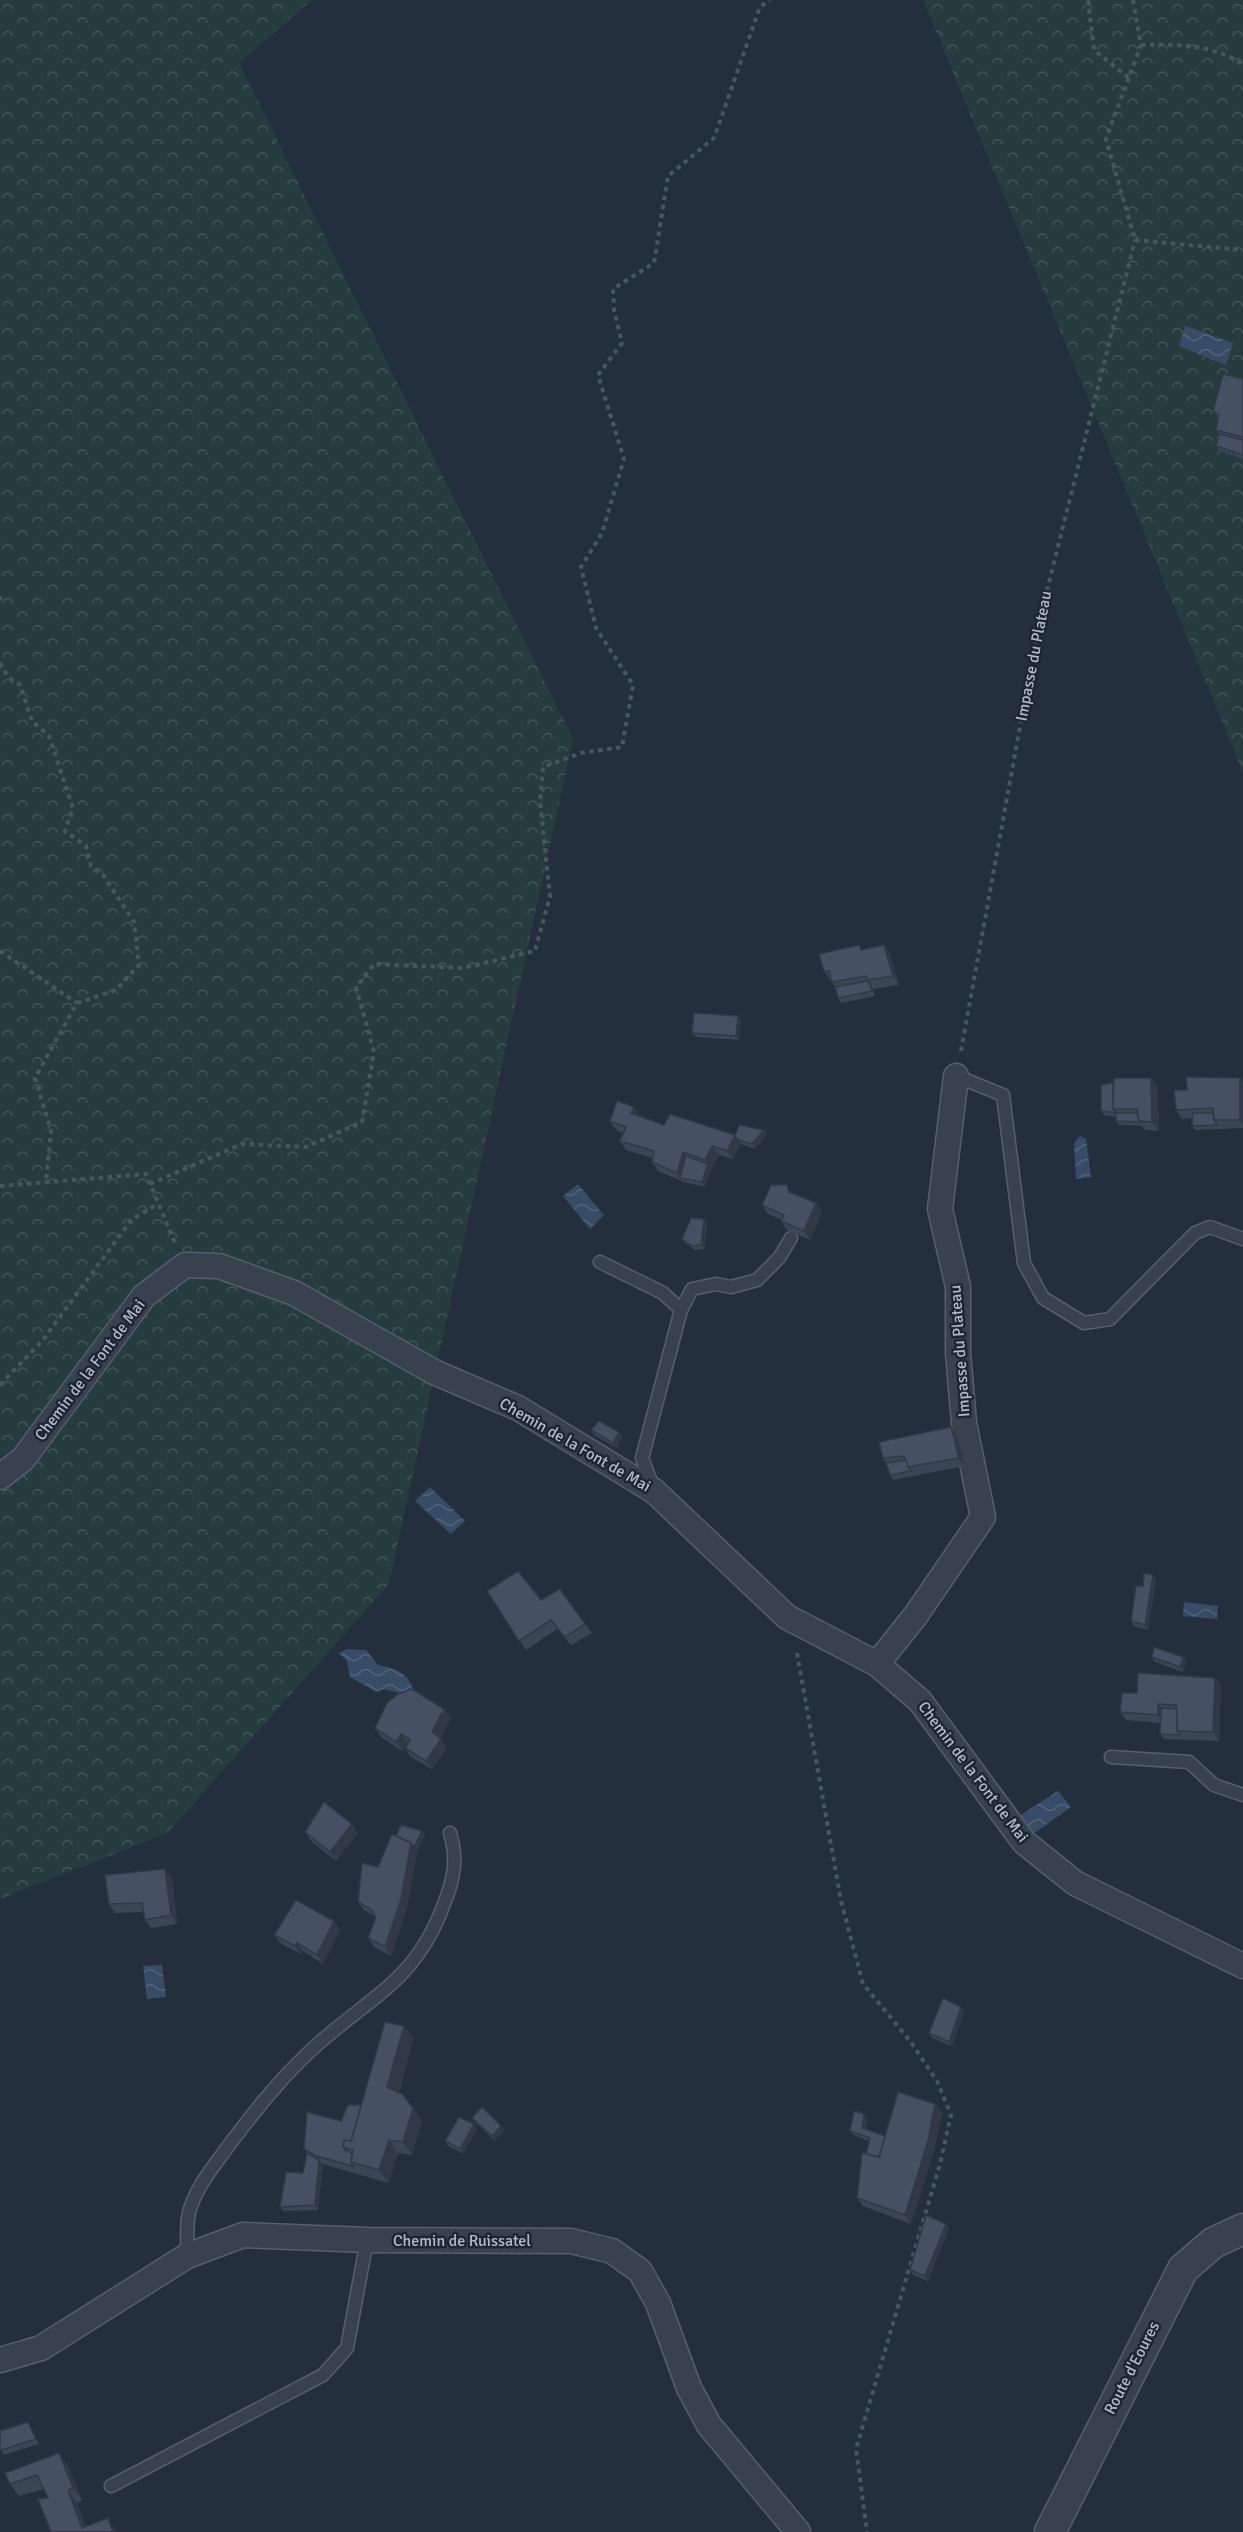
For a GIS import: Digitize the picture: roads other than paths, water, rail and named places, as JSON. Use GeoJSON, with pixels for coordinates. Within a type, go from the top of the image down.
{"type":"FeatureCollection","features":[{"type":"Feature","properties":{"kind":"street","name":"Impasse du Plateau"},"geometry":{"type":"LineString","coordinates":[[877,1664],[916,1615],[983,1517],[964,1424],[958,1353],[958,1287],[940,1209],[956,1076]]}},
{"type":"Feature","properties":{"kind":"street","name":"Chemin de la Font de Mai"},"geometry":{"type":"LineString","coordinates":[[0,1477],[23,1459],[144,1296],[185,1266],[219,1266],[294,1293],[434,1372],[518,1408],[654,1491],[787,1617],[877,1664],[920,1701],[1024,1842],[1075,1883],[1243,1966]]}},
{"type":"Feature","properties":{"kind":"street","name":"Route d'Eoures"},"geometry":{"type":"LineString","coordinates":[[1050,2532],[1183,2269],[1213,2243],[1243,2229]]}},
{"type":"Feature","properties":{"kind":"street","name":"Chemin de Ruissatel"},"geometry":{"type":"LineString","coordinates":[[0,2360],[41,2348],[188,2256],[243,2235],[367,2240],[571,2241],[612,2252],[640,2271],[658,2303],[689,2388],[709,2425],[798,2532]]}},
{"type":"Feature","properties":{"kind":"lane"},"geometry":{"type":"LineString","coordinates":[[956,1076],[1003,1095],[1024,1263],[1044,1298],[1084,1323],[1110,1319],[1195,1233],[1210,1227],[1243,1239]]}},
{"type":"Feature","properties":{"kind":"lane"},"geometry":{"type":"LineString","coordinates":[[654,1491],[642,1458],[681,1310],[693,1289],[716,1284],[731,1287],[757,1280],[779,1258],[791,1238]]}},
{"type":"Feature","properties":{"kind":"lane"},"geometry":{"type":"LineString","coordinates":[[600,1262],[663,1293],[681,1310]]}},
{"type":"Feature","properties":{"kind":"lane"},"geometry":{"type":"LineString","coordinates":[[1111,1757],[1189,1762],[1214,1785],[1243,1795]]}},
{"type":"Feature","properties":{"kind":"lane"},"geometry":{"type":"LineString","coordinates":[[188,2256],[188,2216],[198,2187],[270,2091],[319,2044],[399,1979],[423,1950],[434,1931],[453,1881],[456,1853],[450,1833]]}},
{"type":"Feature","properties":{"kind":"lane"},"geometry":{"type":"LineString","coordinates":[[111,2486],[323,2375],[347,2348],[367,2240]]}},
{"type":"Feature","properties":{"kind":"water"},"geometry":{"type":"Polygon","coordinates":[[[1185,326],[1233,343],[1226,365],[1179,346],[1185,326]]]}},
{"type":"Feature","properties":{"kind":"water"},"geometry":{"type":"Polygon","coordinates":[[[1080,1136],[1086,1139],[1091,1177],[1076,1179],[1074,1143],[1080,1136]]]}},
{"type":"Feature","properties":{"kind":"water"},"geometry":{"type":"Polygon","coordinates":[[[578,1184],[604,1215],[590,1229],[563,1196],[578,1184]]]}},
{"type":"Feature","properties":{"kind":"water"},"geometry":{"type":"Polygon","coordinates":[[[430,1487],[465,1521],[451,1534],[415,1501],[430,1487]]]}},
{"type":"Feature","properties":{"kind":"water"},"geometry":{"type":"Polygon","coordinates":[[[1184,1602],[1218,1606],[1217,1619],[1183,1616],[1184,1602]]]}},
{"type":"Feature","properties":{"kind":"water"},"geometry":{"type":"Polygon","coordinates":[[[346,1649],[366,1650],[378,1665],[397,1670],[405,1676],[415,1693],[408,1695],[383,1689],[377,1692],[350,1677],[347,1661],[339,1653],[346,1649]]]}},
{"type":"Feature","properties":{"kind":"water"},"geometry":{"type":"Polygon","coordinates":[[[1058,1791],[1071,1807],[1032,1835],[1015,1819],[1058,1791]]]}},
{"type":"Feature","properties":{"kind":"water"},"geometry":{"type":"Polygon","coordinates":[[[162,1965],[166,1997],[147,1999],[143,1966],[162,1965]]]}}]}
